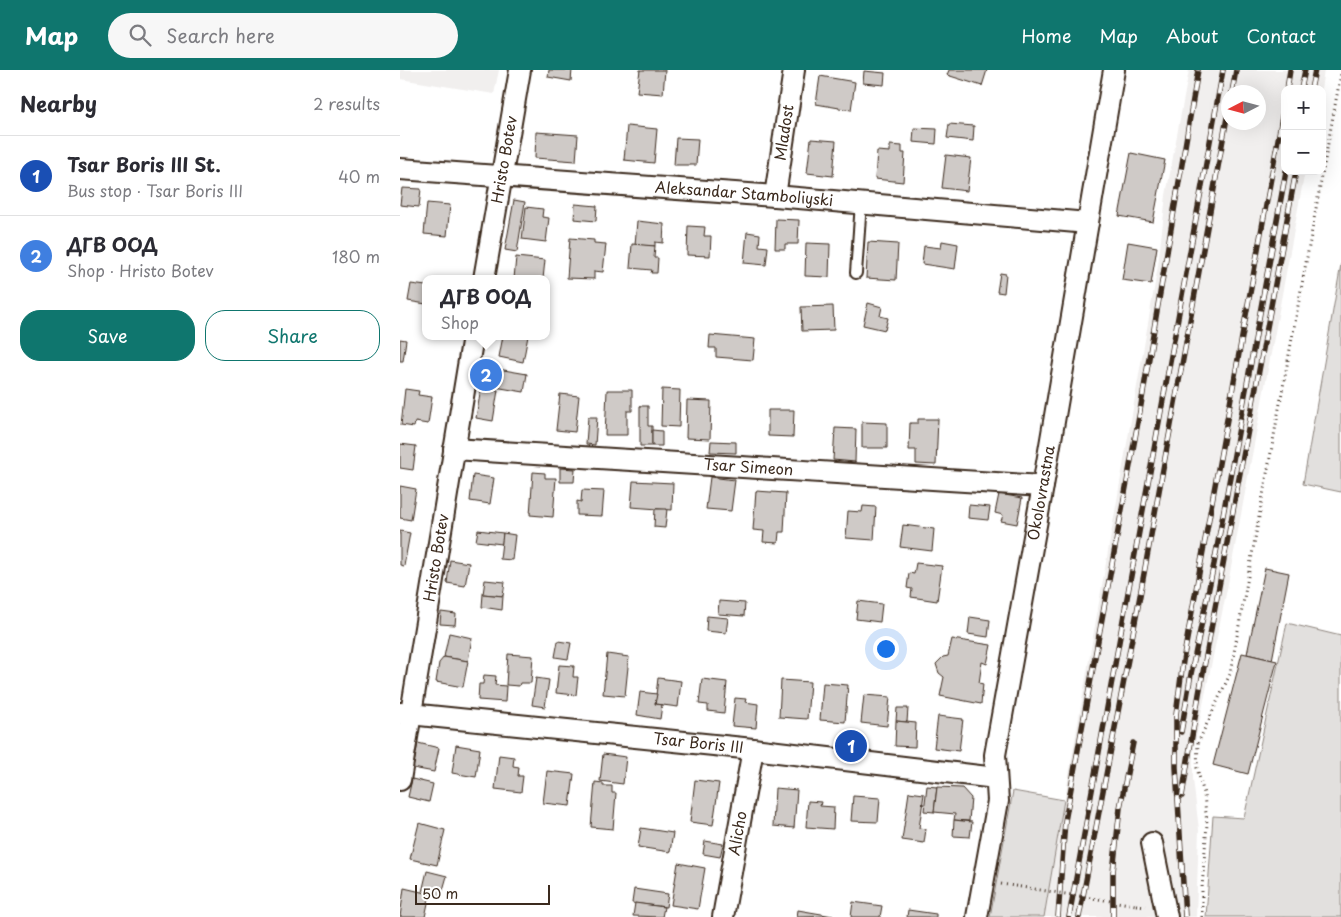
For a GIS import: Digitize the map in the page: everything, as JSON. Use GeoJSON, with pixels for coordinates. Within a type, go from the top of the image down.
{"type":"FeatureCollection","features":[{"type":"Feature","properties":{"kind":"street","name":"Hristo Botev"},"geometry":{"type":"LineString","coordinates":[[485,275],[520,70]]}},
{"type":"Feature","properties":{"kind":"street","name":"Mladost"},"geometry":{"type":"LineString","coordinates":[[775,196],[794,70]]}},
{"type":"Feature","properties":{"kind":"street","name":"Okolovrastna"},"geometry":{"type":"LineString","coordinates":[[977,917],[998,801],[995,755],[1114,70]]}},
{"type":"Feature","properties":{"kind":"street","name":"Aleksandar Stamboliyski"},"geometry":{"type":"LineString","coordinates":[[400,169],[775,196],[1088,223]]}},
{"type":"Feature","properties":{"kind":"street","name":"Hristo Botev"},"geometry":{"type":"LineString","coordinates":[[400,780],[405,714],[473,340]]}},
{"type":"Feature","properties":{"kind":"street","name":"Tsar Simeon"},"geometry":{"type":"LineString","coordinates":[[454,449],[1043,486]]}},
{"type":"Feature","properties":{"kind":"street","name":"Tsar Boris III"},"geometry":{"type":"LineString","coordinates":[[405,714],[753,749],[996,778]]}},
{"type":"Feature","properties":{"kind":"street","name":"Alicho"},"geometry":{"type":"LineString","coordinates":[[723,917],[753,749]]}},
{"type":"Feature","properties":{"kind":"street"},"geometry":{"type":"LineString","coordinates":[[1152,842],[1167,917]]}},
{"type":"Feature","properties":{"kind":"lane"},"geometry":{"type":"LineString","coordinates":[[856,273],[861,203]]}},
{"type":"Feature","properties":{"kind":"path"},"geometry":{"type":"LineString","coordinates":[[1202,917],[1202,888],[1207,824],[1204,794],[1197,768],[1198,743],[1230,674],[1341,73]]}},
{"type":"Feature","properties":{"kind":"path"},"geometry":{"type":"LineString","coordinates":[[1015,886],[1136,905]]}},
{"type":"Feature","properties":{"kind":"shaded area"},"geometry":{"type":"Polygon","coordinates":[[[400,70],[499,70],[494,94],[400,79],[400,70]]]}},
{"type":"Feature","properties":{"kind":"shaded area"},"geometry":{"type":"Polygon","coordinates":[[[1189,70],[1324,70],[1322,85],[1281,85],[1281,175],[1304,175],[1228,584],[1193,753],[1193,779],[1199,830],[1196,917],[1044,917],[1158,266],[1166,195],[1189,70]]]}},
{"type":"Feature","properties":{"kind":"shaded area"},"geometry":{"type":"Polygon","coordinates":[[[1341,264],[1341,492],[1303,484],[1341,264]]]}},
{"type":"Feature","properties":{"kind":"shaded area"},"geometry":{"type":"Polygon","coordinates":[[[1287,623],[1341,636],[1341,917],[1206,917],[1213,816],[1244,818],[1287,623]]]}},
{"type":"Feature","properties":{"kind":"shaded area"},"geometry":{"type":"Polygon","coordinates":[[[1013,791],[1064,800],[1044,917],[990,917],[1013,791]]]}},
{"type":"Feature","properties":{"kind":"building"},"geometry":{"type":"Polygon","coordinates":[[[549,70],[572,70],[571,81],[548,77],[549,70]]]}},
{"type":"Feature","properties":{"kind":"building"},"geometry":{"type":"Polygon","coordinates":[[[640,70],[665,70],[663,94],[637,92],[640,70]]]}},
{"type":"Feature","properties":{"kind":"building"},"geometry":{"type":"Polygon","coordinates":[[[949,70],[987,70],[982,86],[947,75],[949,70]]]}},
{"type":"Feature","properties":{"kind":"building"},"geometry":{"type":"Polygon","coordinates":[[[864,71],[885,73],[884,85],[863,83],[864,71]]]}},
{"type":"Feature","properties":{"kind":"building"},"geometry":{"type":"Polygon","coordinates":[[[820,76],[855,82],[851,110],[816,104],[820,76]]]}},
{"type":"Feature","properties":{"kind":"building"},"geometry":{"type":"Polygon","coordinates":[[[949,124],[974,126],[973,141],[947,138],[949,124]]]}},
{"type":"Feature","properties":{"kind":"building"},"geometry":{"type":"Polygon","coordinates":[[[627,126],[657,129],[654,163],[624,160],[627,126]]]}},
{"type":"Feature","properties":{"kind":"building"},"geometry":{"type":"Polygon","coordinates":[[[914,128],[937,129],[936,144],[913,142],[914,128]]]}},
{"type":"Feature","properties":{"kind":"building"},"geometry":{"type":"Polygon","coordinates":[[[536,132],[578,135],[576,161],[535,158],[536,132]]]}},
{"type":"Feature","properties":{"kind":"building"},"geometry":{"type":"Polygon","coordinates":[[[676,138],[698,139],[696,165],[674,165],[676,138]]]}},
{"type":"Feature","properties":{"kind":"building"},"geometry":{"type":"Polygon","coordinates":[[[811,139],[836,141],[833,176],[807,173],[811,139]]]}},
{"type":"Feature","properties":{"kind":"building"},"geometry":{"type":"Polygon","coordinates":[[[890,145],[902,146],[902,153],[905,153],[903,182],[875,179],[877,151],[890,152],[890,145]]]}},
{"type":"Feature","properties":{"kind":"building"},"geometry":{"type":"Polygon","coordinates":[[[1131,153],[1165,160],[1153,222],[1119,216],[1131,153]]]}},
{"type":"Feature","properties":{"kind":"building"},"geometry":{"type":"Polygon","coordinates":[[[946,155],[971,158],[967,191],[942,188],[946,155]]]}},
{"type":"Feature","properties":{"kind":"building"},"geometry":{"type":"Polygon","coordinates":[[[402,188],[421,189],[419,207],[400,205],[402,188]]]}},
{"type":"Feature","properties":{"kind":"building"},"geometry":{"type":"Polygon","coordinates":[[[514,200],[525,202],[517,252],[505,250],[514,200]]]}},
{"type":"Feature","properties":{"kind":"building"},"geometry":{"type":"Polygon","coordinates":[[[427,203],[450,205],[447,236],[424,234],[427,203]]]}},
{"type":"Feature","properties":{"kind":"building"},"geometry":{"type":"Polygon","coordinates":[[[575,204],[597,206],[596,221],[574,219],[575,204]]]}},
{"type":"Feature","properties":{"kind":"building"},"geometry":{"type":"Polygon","coordinates":[[[526,207],[543,209],[542,217],[549,218],[546,242],[522,239],[526,207]]]}},
{"type":"Feature","properties":{"kind":"building"},"geometry":{"type":"Polygon","coordinates":[[[776,219],[799,220],[798,244],[785,244],[785,249],[775,249],[776,219]]]}},
{"type":"Feature","properties":{"kind":"building"},"geometry":{"type":"Polygon","coordinates":[[[637,221],[664,224],[663,243],[655,242],[655,246],[635,245],[637,221]]]}},
{"type":"Feature","properties":{"kind":"building"},"geometry":{"type":"Polygon","coordinates":[[[688,226],[705,227],[704,236],[711,236],[710,256],[687,255],[688,226]]]}},
{"type":"Feature","properties":{"kind":"building"},"geometry":{"type":"Polygon","coordinates":[[[747,232],[760,234],[759,246],[768,247],[766,265],[744,263],[747,232]]]}},
{"type":"Feature","properties":{"kind":"building"},"geometry":{"type":"Polygon","coordinates":[[[570,238],[594,240],[594,243],[606,244],[603,272],[594,271],[594,279],[567,278],[570,238]]]}},
{"type":"Feature","properties":{"kind":"building"},"geometry":{"type":"Polygon","coordinates":[[[942,241],[958,244],[955,269],[922,264],[924,246],[941,248],[942,241]]]}},
{"type":"Feature","properties":{"kind":"building"},"geometry":{"type":"Polygon","coordinates":[[[868,242],[898,244],[896,280],[866,278],[868,242]]]}},
{"type":"Feature","properties":{"kind":"building"},"geometry":{"type":"Polygon","coordinates":[[[1128,242],[1157,247],[1151,284],[1122,280],[1128,242]]]}},
{"type":"Feature","properties":{"kind":"building"},"geometry":{"type":"Polygon","coordinates":[[[806,243],[830,244],[829,277],[805,276],[806,243]]]}},
{"type":"Feature","properties":{"kind":"building"},"geometry":{"type":"Polygon","coordinates":[[[632,244],[655,246],[654,258],[658,258],[657,273],[651,273],[652,270],[630,268],[632,244]]]}},
{"type":"Feature","properties":{"kind":"building"},"geometry":{"type":"Polygon","coordinates":[[[516,257],[545,260],[543,275],[514,275],[516,257]]]}},
{"type":"Feature","properties":{"kind":"building"},"geometry":{"type":"Polygon","coordinates":[[[1000,273],[1006,274],[1004,293],[997,292],[1000,273]]]}},
{"type":"Feature","properties":{"kind":"building"},"geometry":{"type":"Polygon","coordinates":[[[411,284],[422,285],[422,303],[408,301],[411,284]]]}},
{"type":"Feature","properties":{"kind":"building"},"geometry":{"type":"Polygon","coordinates":[[[868,303],[882,307],[880,316],[888,318],[885,330],[863,325],[868,303]]]}},
{"type":"Feature","properties":{"kind":"building"},"geometry":{"type":"Polygon","coordinates":[[[833,306],[834,330],[802,331],[801,307],[833,306]]]}},
{"type":"Feature","properties":{"kind":"building"},"geometry":{"type":"Polygon","coordinates":[[[710,335],[755,339],[753,360],[716,357],[716,348],[709,348],[710,335]]]}},
{"type":"Feature","properties":{"kind":"building"},"geometry":{"type":"Polygon","coordinates":[[[400,339],[406,340],[403,361],[400,361],[400,339]]]}},
{"type":"Feature","properties":{"kind":"building"},"geometry":{"type":"Polygon","coordinates":[[[502,340],[527,340],[523,362],[499,357],[502,340]]]}},
{"type":"Feature","properties":{"kind":"building"},"geometry":{"type":"Polygon","coordinates":[[[498,369],[527,374],[524,392],[495,387],[498,369]]]}},
{"type":"Feature","properties":{"kind":"building"},"geometry":{"type":"Polygon","coordinates":[[[481,388],[498,390],[493,421],[476,418],[481,388]]]}},
{"type":"Feature","properties":{"kind":"building"},"geometry":{"type":"Polygon","coordinates":[[[405,389],[419,391],[418,395],[432,397],[428,424],[415,422],[414,427],[401,425],[405,389]]]}},
{"type":"Feature","properties":{"kind":"building"},"geometry":{"type":"Polygon","coordinates":[[[662,389],[680,390],[679,427],[661,426],[662,389]]]}},
{"type":"Feature","properties":{"kind":"building"},"geometry":{"type":"Polygon","coordinates":[[[607,390],[632,390],[632,411],[627,411],[627,435],[605,435],[607,390]]]}},
{"type":"Feature","properties":{"kind":"building"},"geometry":{"type":"Polygon","coordinates":[[[560,394],[579,396],[575,432],[556,430],[560,394]]]}},
{"type":"Feature","properties":{"kind":"building"},"geometry":{"type":"Polygon","coordinates":[[[687,400],[711,401],[710,439],[686,438],[687,400]]]}},
{"type":"Feature","properties":{"kind":"building"},"geometry":{"type":"Polygon","coordinates":[[[640,406],[648,406],[648,426],[652,426],[652,446],[640,446],[640,406]]]}},
{"type":"Feature","properties":{"kind":"building"},"geometry":{"type":"Polygon","coordinates":[[[768,410],[794,410],[793,437],[768,436],[768,410]]]}},
{"type":"Feature","properties":{"kind":"building"},"geometry":{"type":"Polygon","coordinates":[[[588,417],[597,417],[595,445],[586,444],[588,417]]]}},
{"type":"Feature","properties":{"kind":"building"},"geometry":{"type":"Polygon","coordinates":[[[918,419],[938,419],[936,465],[916,464],[916,450],[909,450],[910,423],[918,423],[918,419]]]}},
{"type":"Feature","properties":{"kind":"building"},"geometry":{"type":"Polygon","coordinates":[[[862,422],[887,423],[887,448],[862,448],[862,422]]]}},
{"type":"Feature","properties":{"kind":"building"},"geometry":{"type":"Polygon","coordinates":[[[835,428],[856,429],[855,462],[833,460],[835,428]]]}},
{"type":"Feature","properties":{"kind":"building"},"geometry":{"type":"Polygon","coordinates":[[[652,430],[662,431],[662,446],[652,446],[652,430]]]}},
{"type":"Feature","properties":{"kind":"building"},"geometry":{"type":"Polygon","coordinates":[[[711,441],[736,442],[736,453],[710,452],[711,441]]]}},
{"type":"Feature","properties":{"kind":"building"},"geometry":{"type":"Polygon","coordinates":[[[400,444],[416,446],[413,470],[400,468],[400,444]]]}},
{"type":"Feature","properties":{"kind":"building"},"geometry":{"type":"Polygon","coordinates":[[[560,468],[575,469],[574,482],[560,482],[560,468]]]}},
{"type":"Feature","properties":{"kind":"building"},"geometry":{"type":"Polygon","coordinates":[[[533,472],[545,473],[545,478],[556,478],[553,517],[530,515],[533,472]]]}},
{"type":"Feature","properties":{"kind":"building"},"geometry":{"type":"Polygon","coordinates":[[[473,475],[494,478],[490,504],[470,501],[473,475]]]}},
{"type":"Feature","properties":{"kind":"building"},"geometry":{"type":"Polygon","coordinates":[[[710,477],[735,480],[731,511],[706,509],[710,477]]]}},
{"type":"Feature","properties":{"kind":"building"},"geometry":{"type":"Polygon","coordinates":[[[633,481],[673,483],[672,510],[631,507],[633,481]]]}},
{"type":"Feature","properties":{"kind":"building"},"geometry":{"type":"Polygon","coordinates":[[[400,486],[416,489],[411,520],[400,518],[400,486]]]}},
{"type":"Feature","properties":{"kind":"building"},"geometry":{"type":"Polygon","coordinates":[[[582,490],[604,491],[602,516],[577,515],[577,501],[581,502],[582,490]]]}},
{"type":"Feature","properties":{"kind":"building"},"geometry":{"type":"Polygon","coordinates":[[[756,491],[786,493],[784,532],[779,532],[778,543],[763,542],[764,531],[753,530],[756,491]]]}},
{"type":"Feature","properties":{"kind":"building"},"geometry":{"type":"Polygon","coordinates":[[[999,494],[1022,498],[1017,524],[1001,521],[1003,515],[995,513],[999,494]]]}},
{"type":"Feature","properties":{"kind":"building"},"geometry":{"type":"Polygon","coordinates":[[[969,505],[990,507],[988,520],[968,518],[969,505]]]}},
{"type":"Feature","properties":{"kind":"building"},"geometry":{"type":"Polygon","coordinates":[[[863,506],[876,507],[874,540],[846,538],[848,511],[862,512],[863,506]]]}},
{"type":"Feature","properties":{"kind":"building"},"geometry":{"type":"Polygon","coordinates":[[[655,509],[667,509],[665,528],[654,527],[655,509]]]}},
{"type":"Feature","properties":{"kind":"building"},"geometry":{"type":"Polygon","coordinates":[[[903,525],[934,529],[932,551],[900,547],[903,525]]]}},
{"type":"Feature","properties":{"kind":"building"},"geometry":{"type":"Polygon","coordinates":[[[478,530],[503,533],[502,544],[476,541],[478,530]]]}},
{"type":"Feature","properties":{"kind":"building"},"geometry":{"type":"Polygon","coordinates":[[[400,531],[410,533],[404,566],[400,565],[400,531]]]}},
{"type":"Feature","properties":{"kind":"building"},"geometry":{"type":"Polygon","coordinates":[[[503,533],[515,535],[512,560],[500,559],[503,533]]]}},
{"type":"Feature","properties":{"kind":"building"},"geometry":{"type":"Polygon","coordinates":[[[450,560],[469,563],[465,586],[447,583],[450,560]]]}},
{"type":"Feature","properties":{"kind":"building"},"geometry":{"type":"Polygon","coordinates":[[[916,563],[942,566],[937,601],[911,597],[912,589],[907,588],[909,573],[914,574],[916,563]]]}},
{"type":"Feature","properties":{"kind":"building"},"geometry":{"type":"Polygon","coordinates":[[[1265,568],[1289,573],[1272,660],[1247,654],[1265,568]]]}},
{"type":"Feature","properties":{"kind":"building"},"geometry":{"type":"Polygon","coordinates":[[[485,580],[505,582],[503,596],[483,594],[485,580]]]}},
{"type":"Feature","properties":{"kind":"building"},"geometry":{"type":"Polygon","coordinates":[[[483,594],[503,596],[502,610],[482,607],[483,594]]]}},
{"type":"Feature","properties":{"kind":"building"},"geometry":{"type":"Polygon","coordinates":[[[719,601],[745,603],[744,616],[718,614],[719,601]]]}},
{"type":"Feature","properties":{"kind":"building"},"geometry":{"type":"Polygon","coordinates":[[[858,601],[882,604],[880,622],[856,619],[858,601]]]}},
{"type":"Feature","properties":{"kind":"building"},"geometry":{"type":"Polygon","coordinates":[[[441,612],[456,614],[455,625],[440,624],[441,612]]]}},
{"type":"Feature","properties":{"kind":"building"},"geometry":{"type":"Polygon","coordinates":[[[707,616],[728,618],[726,633],[706,631],[707,616]]]}},
{"type":"Feature","properties":{"kind":"building"},"geometry":{"type":"Polygon","coordinates":[[[970,617],[990,620],[988,637],[968,634],[970,617]]]}},
{"type":"Feature","properties":{"kind":"building"},"geometry":{"type":"Polygon","coordinates":[[[449,633],[472,638],[468,661],[444,657],[449,633]]]}},
{"type":"Feature","properties":{"kind":"building"},"geometry":{"type":"Polygon","coordinates":[[[952,639],[991,645],[987,664],[982,662],[979,683],[983,684],[981,704],[940,696],[944,677],[939,673],[936,664],[943,657],[948,656],[952,639]]]}},
{"type":"Feature","properties":{"kind":"building"},"geometry":{"type":"Polygon","coordinates":[[[558,641],[571,643],[568,659],[555,657],[558,641]]]}},
{"type":"Feature","properties":{"kind":"building"},"geometry":{"type":"Polygon","coordinates":[[[1242,653],[1277,661],[1248,774],[1213,765],[1242,653]]]}},
{"type":"Feature","properties":{"kind":"building"},"geometry":{"type":"Polygon","coordinates":[[[508,654],[533,656],[531,683],[520,683],[519,686],[506,685],[508,654]]]}},
{"type":"Feature","properties":{"kind":"building"},"geometry":{"type":"Polygon","coordinates":[[[607,654],[629,657],[625,696],[603,694],[607,654]]]}},
{"type":"Feature","properties":{"kind":"building"},"geometry":{"type":"Polygon","coordinates":[[[444,657],[468,661],[463,687],[436,682],[439,663],[444,657]]]}},
{"type":"Feature","properties":{"kind":"building"},"geometry":{"type":"Polygon","coordinates":[[[559,665],[574,666],[573,677],[578,677],[576,695],[556,693],[559,665]]]}},
{"type":"Feature","properties":{"kind":"building"},"geometry":{"type":"Polygon","coordinates":[[[484,675],[496,676],[495,685],[506,686],[505,702],[478,700],[479,684],[483,684],[484,675]]]}},
{"type":"Feature","properties":{"kind":"building"},"geometry":{"type":"Polygon","coordinates":[[[536,678],[549,680],[545,707],[532,705],[536,678]]]}},
{"type":"Feature","properties":{"kind":"building"},"geometry":{"type":"Polygon","coordinates":[[[658,678],[681,681],[678,707],[655,704],[658,678]]]}},
{"type":"Feature","properties":{"kind":"building"},"geometry":{"type":"Polygon","coordinates":[[[702,679],[727,682],[724,713],[708,711],[708,705],[699,704],[702,679]]]}},
{"type":"Feature","properties":{"kind":"building"},"geometry":{"type":"Polygon","coordinates":[[[781,680],[810,682],[807,719],[779,717],[781,680]]]}},
{"type":"Feature","properties":{"kind":"building"},"geometry":{"type":"Polygon","coordinates":[[[823,683],[848,685],[845,722],[820,720],[823,683]]]}},
{"type":"Feature","properties":{"kind":"building"},"geometry":{"type":"Polygon","coordinates":[[[640,692],[657,694],[655,704],[662,705],[660,719],[637,715],[640,692]]]}},
{"type":"Feature","properties":{"kind":"building"},"geometry":{"type":"Polygon","coordinates":[[[864,695],[890,697],[887,726],[861,723],[864,695]]]}},
{"type":"Feature","properties":{"kind":"building"},"geometry":{"type":"Polygon","coordinates":[[[735,698],[746,699],[745,702],[758,704],[756,728],[732,726],[735,698]]]}},
{"type":"Feature","properties":{"kind":"building"},"geometry":{"type":"Polygon","coordinates":[[[897,708],[908,708],[907,722],[896,721],[897,708]]]}},
{"type":"Feature","properties":{"kind":"building"},"geometry":{"type":"Polygon","coordinates":[[[938,716],[963,719],[959,751],[934,748],[938,716]]]}},
{"type":"Feature","properties":{"kind":"building"},"geometry":{"type":"Polygon","coordinates":[[[896,721],[916,723],[915,747],[895,746],[896,721]]]}},
{"type":"Feature","properties":{"kind":"building"},"geometry":{"type":"Polygon","coordinates":[[[418,743],[439,748],[434,772],[413,768],[418,743]]]}},
{"type":"Feature","properties":{"kind":"building"},"geometry":{"type":"Polygon","coordinates":[[[456,745],[480,749],[476,777],[452,773],[456,745]]]}},
{"type":"Feature","properties":{"kind":"building"},"geometry":{"type":"Polygon","coordinates":[[[603,754],[626,757],[623,784],[600,781],[603,754]]]}},
{"type":"Feature","properties":{"kind":"building"},"geometry":{"type":"Polygon","coordinates":[[[499,755],[514,757],[513,766],[519,767],[518,776],[523,776],[521,792],[495,789],[499,755]]]}},
{"type":"Feature","properties":{"kind":"building"},"geometry":{"type":"Polygon","coordinates":[[[547,771],[574,774],[570,806],[543,803],[547,771]]]}},
{"type":"Feature","properties":{"kind":"building"},"geometry":{"type":"Polygon","coordinates":[[[412,779],[433,784],[429,802],[408,797],[412,779]]]}},
{"type":"Feature","properties":{"kind":"building"},"geometry":{"type":"Polygon","coordinates":[[[695,780],[719,783],[713,825],[690,822],[695,780]]]}},
{"type":"Feature","properties":{"kind":"building"},"geometry":{"type":"Polygon","coordinates":[[[595,782],[603,783],[603,786],[612,786],[612,793],[616,793],[613,829],[591,827],[595,782]]]}},
{"type":"Feature","properties":{"kind":"building"},"geometry":{"type":"Polygon","coordinates":[[[927,786],[937,787],[934,812],[924,811],[927,786]]]}},
{"type":"Feature","properties":{"kind":"building"},"geometry":{"type":"Polygon","coordinates":[[[937,787],[962,788],[971,798],[969,821],[954,820],[955,814],[934,812],[937,787]]]}},
{"type":"Feature","properties":{"kind":"building"},"geometry":{"type":"Polygon","coordinates":[[[775,788],[797,790],[794,828],[773,826],[775,788]]]}},
{"type":"Feature","properties":{"kind":"building"},"geometry":{"type":"Polygon","coordinates":[[[909,792],[924,794],[919,828],[926,829],[924,843],[902,840],[909,792]]]}},
{"type":"Feature","properties":{"kind":"building"},"geometry":{"type":"Polygon","coordinates":[[[853,796],[880,798],[878,822],[851,821],[853,796]]]}},
{"type":"Feature","properties":{"kind":"building"},"geometry":{"type":"Polygon","coordinates":[[[808,801],[821,802],[820,806],[834,807],[833,829],[806,827],[808,801]]]}},
{"type":"Feature","properties":{"kind":"building"},"geometry":{"type":"Polygon","coordinates":[[[954,820],[972,822],[970,837],[953,836],[954,820]]]}},
{"type":"Feature","properties":{"kind":"building"},"geometry":{"type":"Polygon","coordinates":[[[419,823],[445,830],[437,865],[410,859],[419,823]]]}},
{"type":"Feature","properties":{"kind":"building"},"geometry":{"type":"Polygon","coordinates":[[[641,828],[673,833],[670,852],[638,847],[641,828]]]}},
{"type":"Feature","properties":{"kind":"building"},"geometry":{"type":"Polygon","coordinates":[[[705,841],[723,844],[720,857],[703,854],[705,841]]]}},
{"type":"Feature","properties":{"kind":"building"},"geometry":{"type":"Polygon","coordinates":[[[678,863],[705,868],[698,909],[671,905],[678,863]]]}},
{"type":"Feature","properties":{"kind":"building"},"geometry":{"type":"Polygon","coordinates":[[[427,871],[447,876],[441,897],[422,892],[427,871]]]}},
{"type":"Feature","properties":{"kind":"building"},"geometry":{"type":"Polygon","coordinates":[[[404,888],[430,894],[425,917],[400,917],[404,888]]]}},
{"type":"Feature","properties":{"kind":"building"},"geometry":{"type":"Polygon","coordinates":[[[634,889],[668,894],[666,907],[632,903],[634,889]]]}},
{"type":"Feature","properties":{"kind":"building"},"geometry":{"type":"Polygon","coordinates":[[[853,902],[882,906],[880,917],[851,917],[853,902]]]}},
{"type":"Feature","properties":{"kind":"building"},"geometry":{"type":"Polygon","coordinates":[[[635,903],[664,907],[662,917],[633,916],[635,903]]]}},
{"type":"Feature","properties":{"kind":"building"},"geometry":{"type":"Polygon","coordinates":[[[798,910],[833,916],[797,917],[798,910]]]}},
{"type":"Feature","properties":{"kind":"building"},"geometry":{"type":"Polygon","coordinates":[[[908,910],[936,914],[936,917],[907,917],[908,910]]]}},
{"type":"Feature","properties":{"kind":"railway"},"geometry":{"type":"LineString","coordinates":[[1058,917],[1065,821],[1140,411],[1198,70]]}},
{"type":"Feature","properties":{"kind":"railway"},"geometry":{"type":"LineString","coordinates":[[1069,917],[1223,70]]}},
{"type":"Feature","properties":{"kind":"railway"},"geometry":{"type":"LineString","coordinates":[[1233,85],[1236,70]]}},
{"type":"Feature","properties":{"kind":"railway"},"geometry":{"type":"LineString","coordinates":[[1288,85],[1290,70]]}},
{"type":"Feature","properties":{"kind":"railway"},"geometry":{"type":"LineString","coordinates":[[1302,85],[1305,70]]}},
{"type":"Feature","properties":{"kind":"railway"},"geometry":{"type":"LineString","coordinates":[[1312,85],[1315,70]]}},
{"type":"Feature","properties":{"kind":"railway"},"geometry":{"type":"LineString","coordinates":[[1185,917],[1176,767],[1176,715],[1183,661],[1281,123]]}},
{"type":"Feature","properties":{"kind":"railway"},"geometry":{"type":"LineString","coordinates":[[1079,917],[1225,130]]}},
{"type":"Feature","properties":{"kind":"railway"},"geometry":{"type":"LineString","coordinates":[[1181,732],[1214,564],[1285,175]]}},
{"type":"Feature","properties":{"kind":"railway"},"geometry":{"type":"LineString","coordinates":[[1182,796],[1199,694],[1295,175]]}},
{"type":"Feature","properties":{"kind":"railway"},"geometry":{"type":"LineString","coordinates":[[1113,917],[1113,872],[1120,808],[1133,743]]}},
{"type":"Feature","properties":{"kind":"place","name":"ДГВ ООД"},"geometry":{"type":"Point","coordinates":[486,375]}},
{"type":"Feature","properties":{"kind":"place","name":"Tsar Boris III St."},"geometry":{"type":"Point","coordinates":[851,746]}}]}
